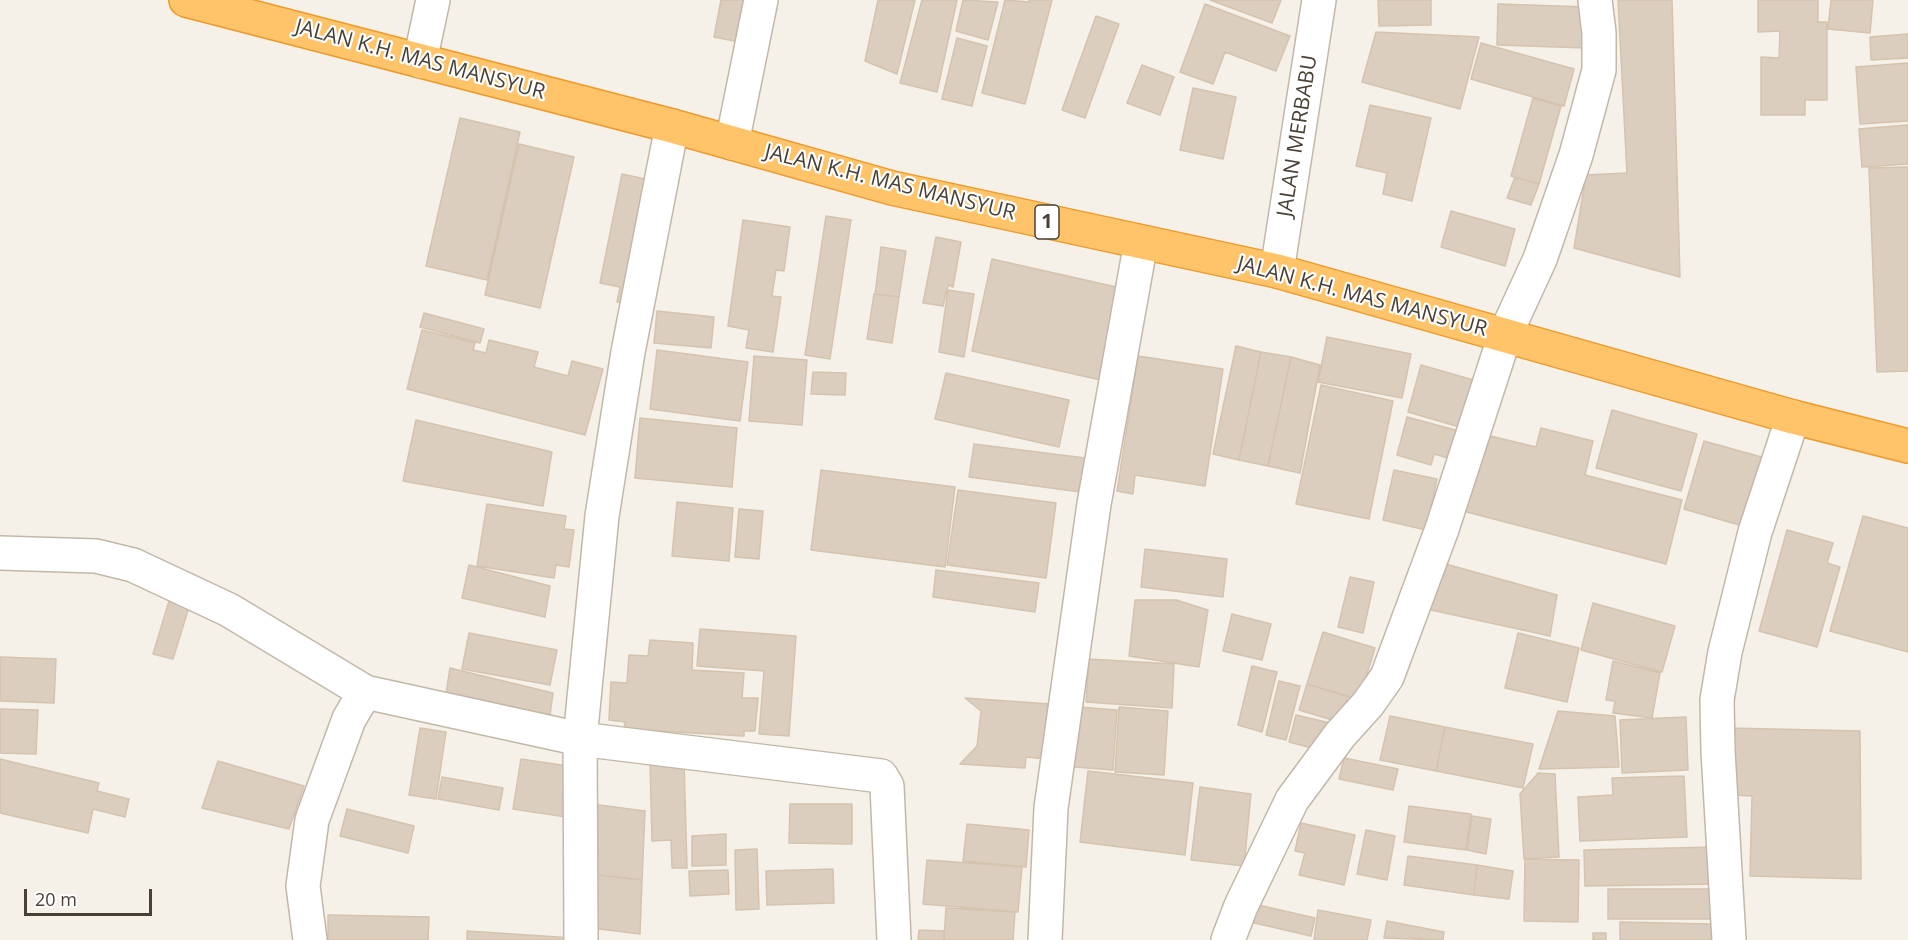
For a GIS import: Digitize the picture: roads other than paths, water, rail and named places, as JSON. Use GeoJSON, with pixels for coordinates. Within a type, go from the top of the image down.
{"type":"FeatureCollection","features":[{"type":"Feature","properties":{"kind":"highway","name":"JALAN K.H. MAS MANSYUR"},"geometry":{"type":"LineString","coordinates":[[186,0],[263,18],[672,126],[892,188],[1277,271],[1793,417],[1908,446]]}},
{"type":"Feature","properties":{"kind":"street"},"geometry":{"type":"LineString","coordinates":[[420,61],[433,0]]}},
{"type":"Feature","properties":{"kind":"street"},"geometry":{"type":"LineString","coordinates":[[732,143],[761,0]]}},
{"type":"Feature","properties":{"kind":"street","name":"JALAN MERBABU"},"geometry":{"type":"LineString","coordinates":[[1277,271],[1319,0]]}},
{"type":"Feature","properties":{"kind":"street"},"geometry":{"type":"LineString","coordinates":[[1228,940],[1292,800],[1333,744],[1368,704],[1387,676],[1442,529],[1505,335],[1540,259],[1584,129],[1599,70],[1599,33],[1595,0]]}},
{"type":"Feature","properties":{"kind":"street"},"geometry":{"type":"LineString","coordinates":[[581,940],[579,738],[602,516],[628,352],[672,126]]}},
{"type":"Feature","properties":{"kind":"street"},"geometry":{"type":"LineString","coordinates":[[1045,940],[1051,808],[1094,504],[1141,242]]}},
{"type":"Feature","properties":{"kind":"street"},"geometry":{"type":"LineString","coordinates":[[1729,940],[1717,700],[1725,652],[1755,531],[1793,417]]}},
{"type":"Feature","properties":{"kind":"street"},"geometry":{"type":"LineString","coordinates":[[0,553],[96,556],[133,565],[230,610],[365,692],[579,738],[881,776],[887,786],[894,940]]}},
{"type":"Feature","properties":{"kind":"street"},"geometry":{"type":"LineString","coordinates":[[310,940],[303,886],[312,820],[349,719],[365,692]]}}]}
